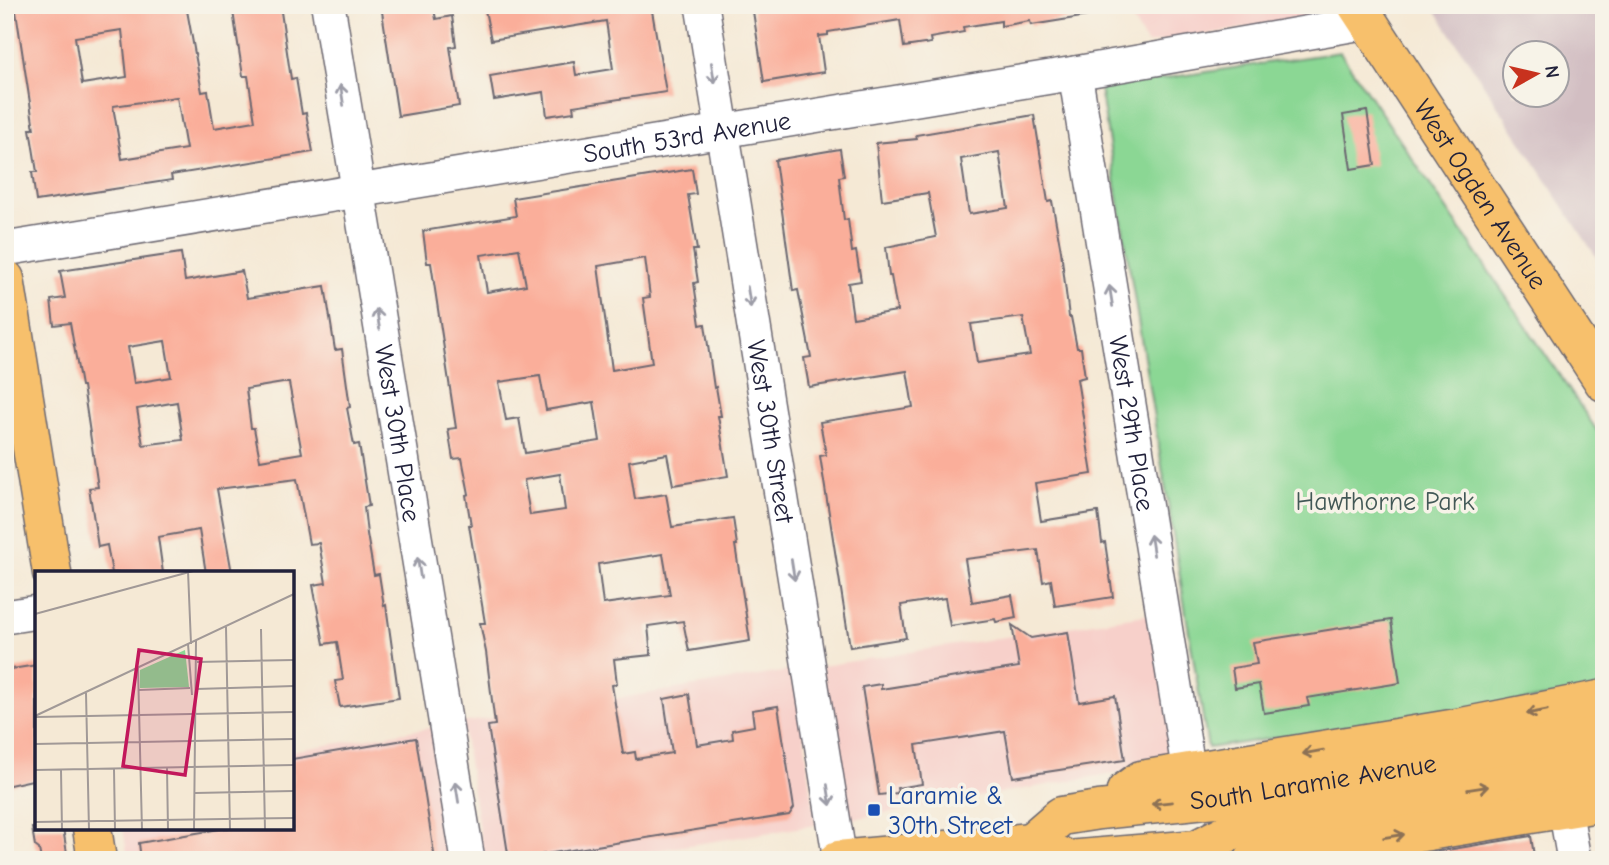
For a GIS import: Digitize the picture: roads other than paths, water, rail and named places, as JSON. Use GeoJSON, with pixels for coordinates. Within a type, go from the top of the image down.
{"type":"FeatureCollection","features":[{"type":"Feature","properties":{"kind":"main road","name":"West Ogden Avenue"},"geometry":{"type":"LineString","coordinates":[[1363,14],[1604,382]]}},
{"type":"Feature","properties":{"kind":"main road"},"geometry":{"type":"LineString","coordinates":[[5,279],[52,571]]}},
{"type":"Feature","properties":{"kind":"main road"},"geometry":{"type":"LineString","coordinates":[[1099,810],[1141,780],[1457,728],[1604,699]]}},
{"type":"Feature","properties":{"kind":"main road"},"geometry":{"type":"LineString","coordinates":[[1198,854],[1254,860],[1583,765],[1604,802]]}},
{"type":"Feature","properties":{"kind":"main road","name":"South Laramie Avenue"},"geometry":{"type":"LineString","coordinates":[[1583,765],[1241,826],[1198,854],[1068,860],[1031,842],[1061,816],[1099,810],[1583,765]]}},
{"type":"Feature","properties":{"kind":"main road"},"geometry":{"type":"LineString","coordinates":[[92,830],[97,860]]}},
{"type":"Feature","properties":{"kind":"main road"},"geometry":{"type":"LineString","coordinates":[[839,860],[1031,842]]}},
{"type":"Feature","properties":{"kind":"street","name":"West 30th Place"},"geometry":{"type":"LineString","coordinates":[[328,5],[468,860]]}},
{"type":"Feature","properties":{"kind":"street","name":"West 30th Street"},"geometry":{"type":"LineString","coordinates":[[702,5],[839,860]]}},
{"type":"Feature","properties":{"kind":"street","name":"South 53rd Avenue"},"geometry":{"type":"LineString","coordinates":[[5,249],[1075,73],[1363,14]]}},
{"type":"Feature","properties":{"kind":"street","name":"West 29th Place"},"geometry":{"type":"LineString","coordinates":[[1075,73],[1189,773]]}},
{"type":"Feature","properties":{"kind":"street"},"geometry":{"type":"LineString","coordinates":[[5,617],[35,612]]}},
{"type":"Feature","properties":{"kind":"street"},"geometry":{"type":"LineString","coordinates":[[1574,860],[1583,765]]}},
{"type":"Feature","properties":{"kind":"place","name":"Laramie & 30th Street"},"geometry":{"type":"Point","coordinates":[874,810]}},
{"type":"Feature","properties":{"kind":"park label","name":"Hawthorne Park"},"geometry":{"type":"Point","coordinates":[1385,501]}}]}
